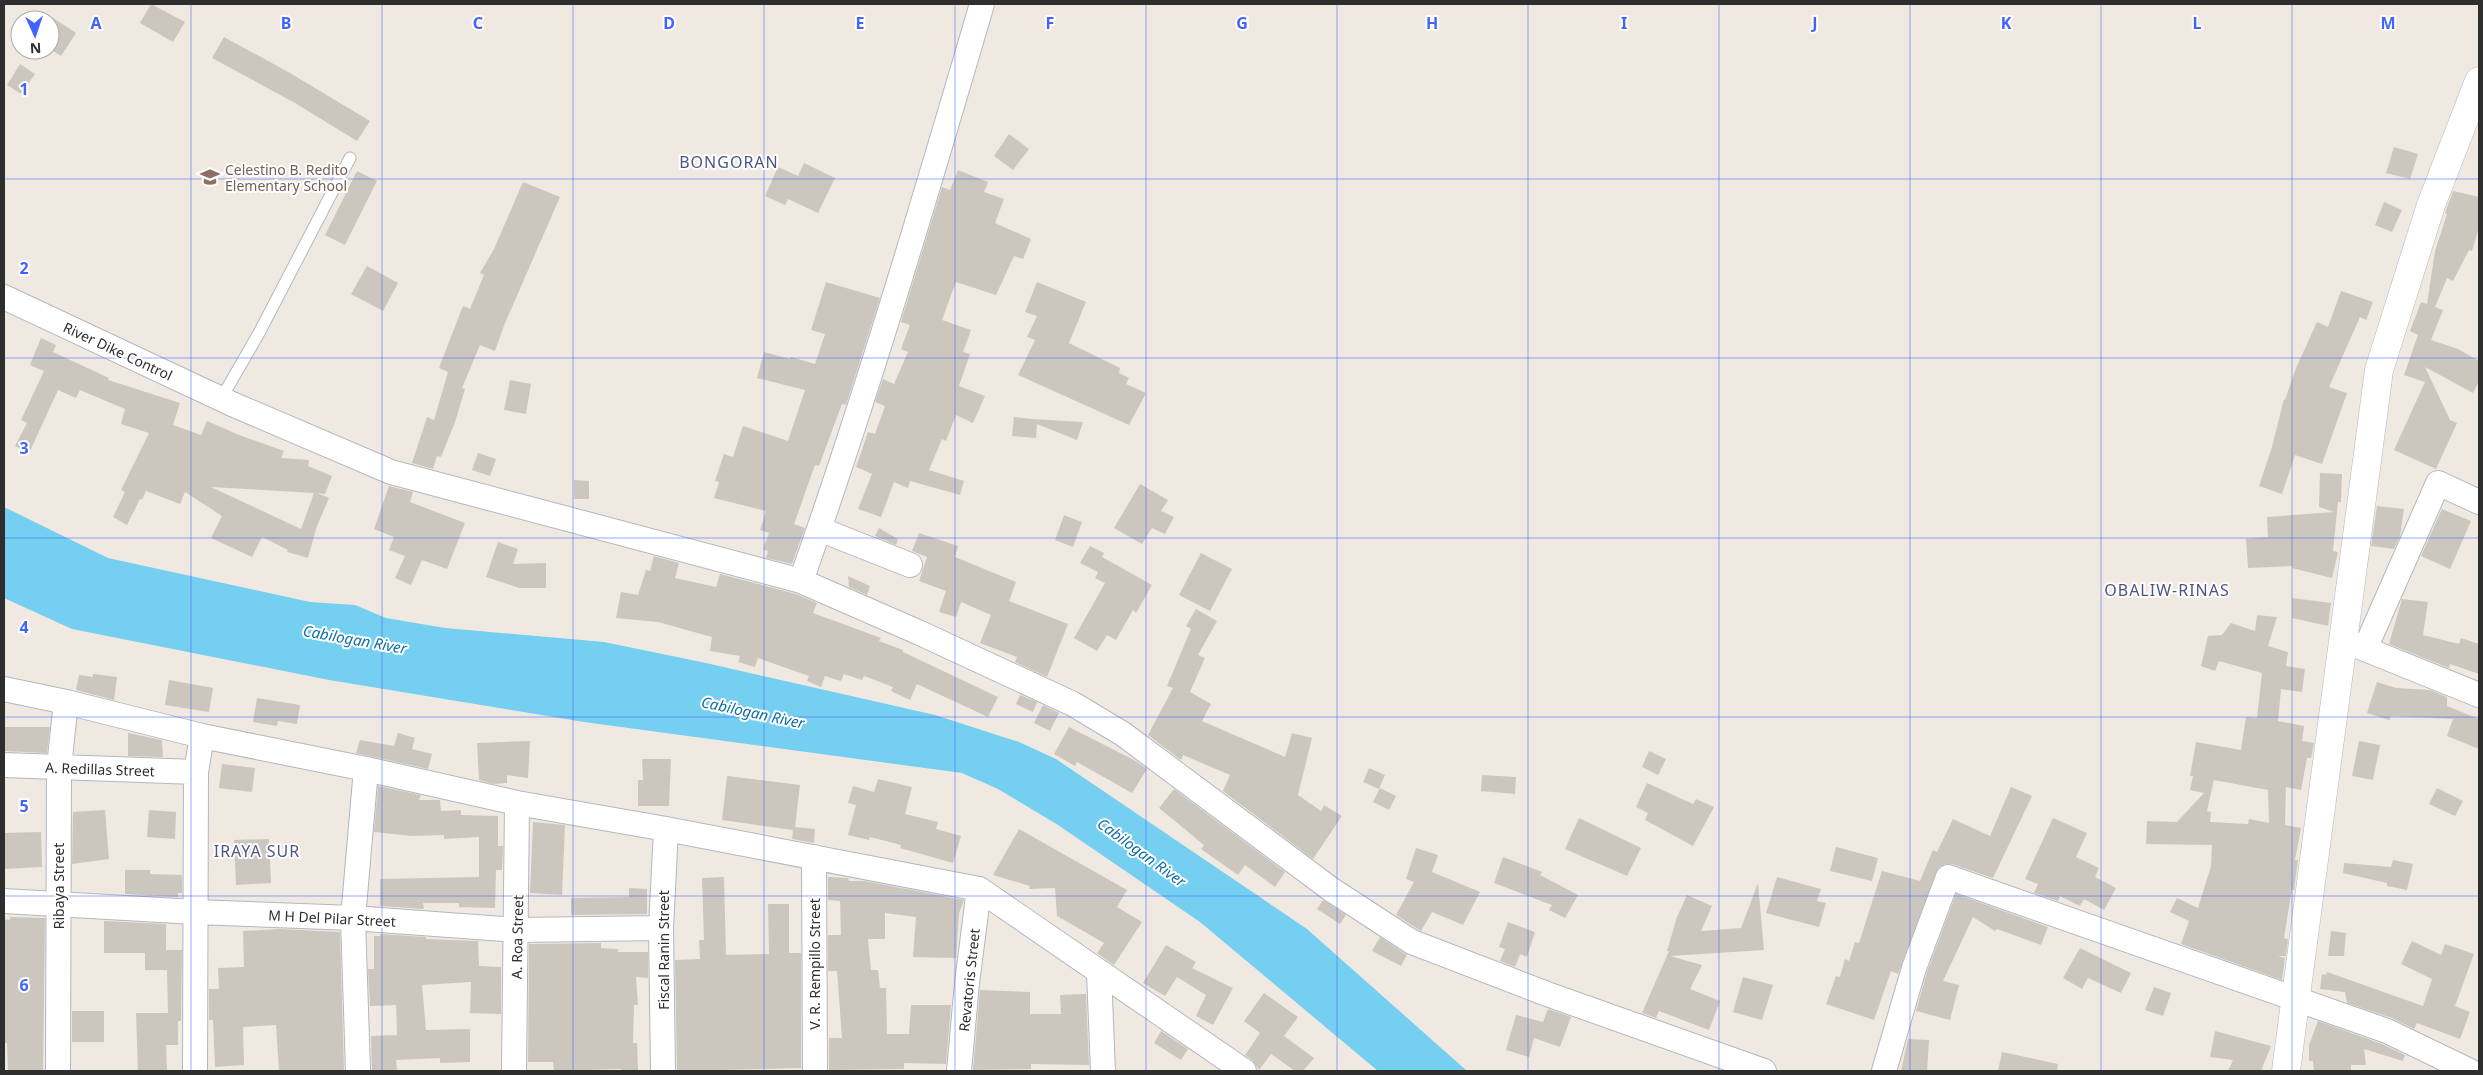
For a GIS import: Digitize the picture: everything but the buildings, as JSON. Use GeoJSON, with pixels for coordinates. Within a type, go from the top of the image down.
{"type":"FeatureCollection","features":[{"type":"Feature","properties":{"kind":"street"},"geometry":{"type":"LineString","coordinates":[[801,581],[880,344],[982,4]]}},
{"type":"Feature","properties":{"kind":"street"},"geometry":{"type":"LineString","coordinates":[[2286,1071],[2354,645],[2380,370],[2431,205],[2479,81]]}},
{"type":"Feature","properties":{"kind":"street","name":"River Dike Control"},"geometry":{"type":"LineString","coordinates":[[4,297],[226,402],[391,472],[801,581],[920,633],[1073,704],[1139,745],[1332,890],[1412,942],[1547,994],[1764,1071]]}},
{"type":"Feature","properties":{"kind":"street"},"geometry":{"type":"LineString","coordinates":[[2354,645],[2438,483],[2479,502]]}},
{"type":"Feature","properties":{"kind":"street"},"geometry":{"type":"LineString","coordinates":[[819,530],[910,564]]}},
{"type":"Feature","properties":{"kind":"street"},"geometry":{"type":"LineString","coordinates":[[2354,645],[2479,695]]}},
{"type":"Feature","properties":{"kind":"street"},"geometry":{"type":"LineString","coordinates":[[4,689],[66,702],[202,736],[366,769],[517,803],[666,829],[980,889],[1243,1071]]}},
{"type":"Feature","properties":{"kind":"street","name":"Ribaya Street"},"geometry":{"type":"LineString","coordinates":[[58,1071],[59,767],[66,702]]}},
{"type":"Feature","properties":{"kind":"street"},"geometry":{"type":"LineString","coordinates":[[195,1071],[196,772],[202,736]]}},
{"type":"Feature","properties":{"kind":"street","name":"A. Redillas Street"},"geometry":{"type":"LineString","coordinates":[[4,765],[196,772]]}},
{"type":"Feature","properties":{"kind":"street"},"geometry":{"type":"LineString","coordinates":[[358,1071],[354,918],[366,769]]}},
{"type":"Feature","properties":{"kind":"street","name":"A. Roa Street"},"geometry":{"type":"LineString","coordinates":[[514,1071],[517,803]]}},
{"type":"Feature","properties":{"kind":"street","name":"Fiscal Ranin Street"},"geometry":{"type":"LineString","coordinates":[[663,1071],[661,928],[666,829]]}},
{"type":"Feature","properties":{"kind":"street","name":"V. R. Rempillo Street"},"geometry":{"type":"LineString","coordinates":[[814,857],[815,1071]]}},
{"type":"Feature","properties":{"kind":"street"},"geometry":{"type":"LineString","coordinates":[[1884,1071],[1914,968],[1948,877],[2387,1031],[2471,1071],[2479,1056]]}},
{"type":"Feature","properties":{"kind":"street","name":"Revatoris Street"},"geometry":{"type":"LineString","coordinates":[[959,1071],[967,983],[980,889]]}},
{"type":"Feature","properties":{"kind":"street","name":"M H Del Pilar Street"},"geometry":{"type":"LineString","coordinates":[[4,901],[195,912],[354,918],[517,930],[661,928]]}},
{"type":"Feature","properties":{"kind":"street"},"geometry":{"type":"LineString","coordinates":[[1099,973],[1103,1071]]}},
{"type":"Feature","properties":{"kind":"lane"},"geometry":{"type":"LineString","coordinates":[[226,402],[259,333],[350,158]]}},
{"type":"Feature","properties":{"kind":"water","name":"Cabilogan River"},"geometry":{"type":"Polygon","coordinates":[[[4,507],[108,558],[310,602],[355,605],[386,618],[445,628],[604,642],[935,715],[1019,742],[1056,759],[1307,929],[1467,1071],[1378,1071],[1200,922],[1058,825],[998,789],[962,773],[584,722],[329,680],[72,629],[4,598],[4,507]]]}},
{"type":"Feature","properties":{"kind":"place","name":"Celestino B. Redito Elementary School"},"geometry":{"type":"Point","coordinates":[210,177]}},
{"type":"Feature","properties":{"kind":"district","name":"BONGORAN"},"geometry":{"type":"Point","coordinates":[729,162]}},
{"type":"Feature","properties":{"kind":"district","name":"OBALIW-RINAS"},"geometry":{"type":"Point","coordinates":[2167,590]}},
{"type":"Feature","properties":{"kind":"district","name":"IRAYA SUR"},"geometry":{"type":"Point","coordinates":[257,851]}}]}
